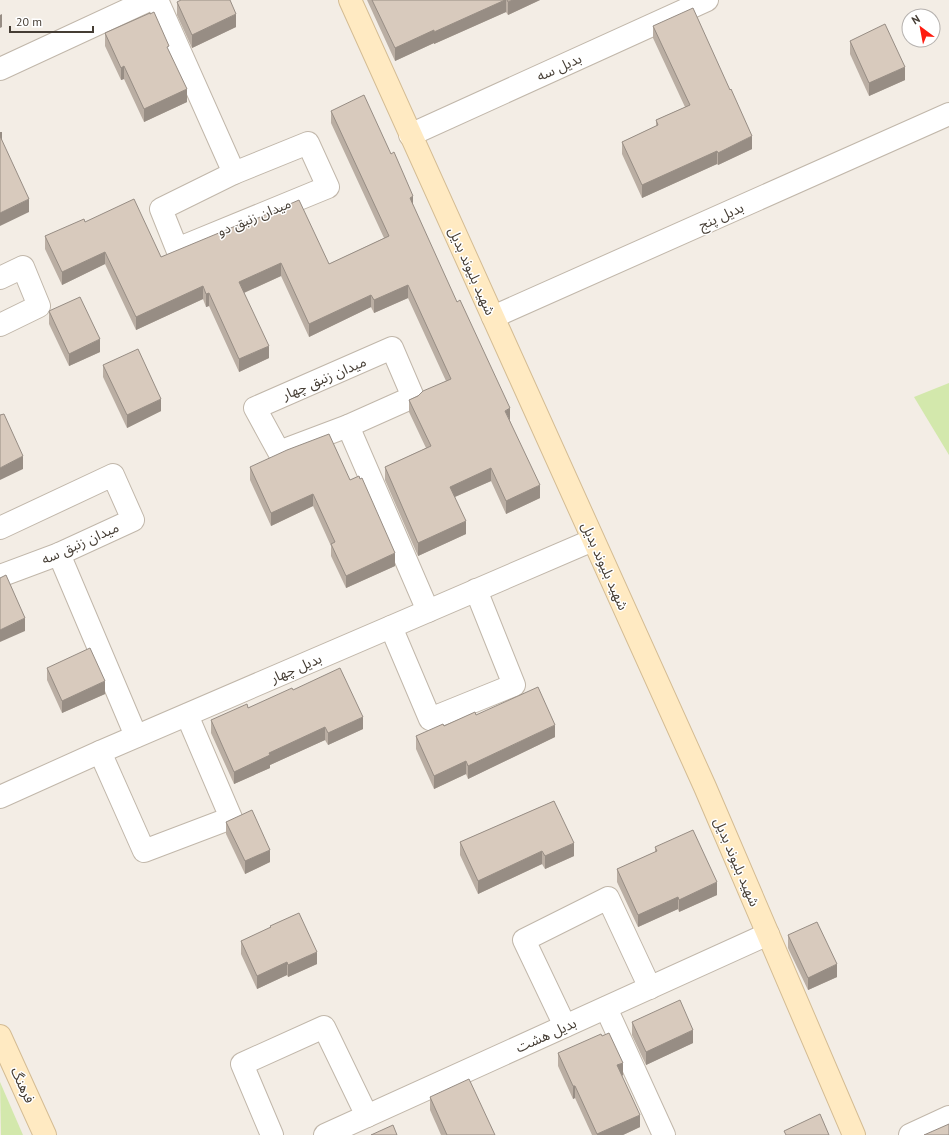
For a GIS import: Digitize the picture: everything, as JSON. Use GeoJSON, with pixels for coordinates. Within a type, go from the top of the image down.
{"type":"FeatureCollection","features":[{"type":"Feature","properties":{"kind":"street"},"geometry":{"type":"LineString","coordinates":[[0,69],[111,8],[149,0]]}},
{"type":"Feature","properties":{"kind":"street"},"geometry":{"type":"LineString","coordinates":[[157,0],[234,173]]}},
{"type":"Feature","properties":{"kind":"street","name":"شهید بلیوند بدیل"},"geometry":{"type":"LineString","coordinates":[[350,0],[492,318],[702,780],[854,1135]]}},
{"type":"Feature","properties":{"kind":"street","name":"بدیل سه"},"geometry":{"type":"LineString","coordinates":[[410,135],[707,0]]}},
{"type":"Feature","properties":{"kind":"street","name":"بدیل پنج"},"geometry":{"type":"LineString","coordinates":[[492,318],[949,114]]}},
{"type":"Feature","properties":{"kind":"street","name":"میدان زنبق دو"},"geometry":{"type":"LineString","coordinates":[[308,143],[328,187],[177,249],[161,209],[234,173],[308,143]]}},
{"type":"Feature","properties":{"kind":"street"},"geometry":{"type":"LineString","coordinates":[[0,278],[23,267],[39,306],[0,325]]}},
{"type":"Feature","properties":{"kind":"street","name":"میدان زنبق چهار"},"geometry":{"type":"LineString","coordinates":[[392,348],[413,397],[348,426],[279,452],[255,408],[392,348]]}},
{"type":"Feature","properties":{"kind":"street"},"geometry":{"type":"LineString","coordinates":[[348,426],[428,611]]}},
{"type":"Feature","properties":{"kind":"street","name":"میدان زنبق سه"},"geometry":{"type":"LineString","coordinates":[[0,528],[113,475],[133,520],[59,554],[0,576]]}},
{"type":"Feature","properties":{"kind":"street","name":"بدیل چهار"},"geometry":{"type":"LineString","coordinates":[[0,797],[136,736],[593,540]]}},
{"type":"Feature","properties":{"kind":"street"},"geometry":{"type":"LineString","coordinates":[[59,554],[136,736]]}},
{"type":"Feature","properties":{"kind":"street"},"geometry":{"type":"LineString","coordinates":[[391,627],[430,719],[514,685],[476,590]]}},
{"type":"Feature","properties":{"kind":"street"},"geometry":{"type":"LineString","coordinates":[[100,752],[144,851],[231,818],[187,715]]}},
{"type":"Feature","properties":{"kind":"street"},"geometry":{"type":"LineString","coordinates":[[565,1026],[524,940],[608,898],[650,988]]}},
{"type":"Feature","properties":{"kind":"street","name":"بدیل هشت"},"geometry":{"type":"LineString","coordinates":[[325,1135],[768,934]]}},
{"type":"Feature","properties":{"kind":"street"},"geometry":{"type":"LineString","coordinates":[[606,1008],[664,1135]]}},
{"type":"Feature","properties":{"kind":"street"},"geometry":{"type":"LineString","coordinates":[[272,1135],[242,1064],[324,1027],[367,1116]]}},
{"type":"Feature","properties":{"kind":"street","name":"فرهنگ"},"geometry":{"type":"LineString","coordinates":[[0,1036],[45,1135]]}},
{"type":"Feature","properties":{"kind":"street"},"geometry":{"type":"LineString","coordinates":[[910,1135],[949,1117]]}},
{"type":"Feature","properties":{"kind":"green space"},"geometry":{"type":"Polygon","coordinates":[[[949,383],[949,455],[914,397],[949,383]]]}},
{"type":"Feature","properties":{"kind":"green space"},"geometry":{"type":"Polygon","coordinates":[[[0,1082],[23,1135],[1,1135],[0,1082]]]}},
{"type":"Feature","properties":{"kind":"building"},"geometry":{"type":"Polygon","coordinates":[[[181,0],[230,0],[236,14],[192,35],[177,2],[181,0]]]}},
{"type":"Feature","properties":{"kind":"building"},"geometry":{"type":"Polygon","coordinates":[[[372,0],[505,0],[395,48],[372,0]]]}},
{"type":"Feature","properties":{"kind":"building"},"geometry":{"type":"Polygon","coordinates":[[[693,8],[752,136],[718,153],[717,151],[642,185],[622,142],[658,125],[656,120],[690,105],[653,26],[693,8]]]}},
{"type":"Feature","properties":{"kind":"building"},"geometry":{"type":"Polygon","coordinates":[[[154,12],[169,46],[167,47],[187,89],[144,109],[124,66],[121,68],[105,33],[154,12]]]}},
{"type":"Feature","properties":{"kind":"building"},"geometry":{"type":"Polygon","coordinates":[[[885,24],[905,67],[869,83],[850,41],[885,24]]]}},
{"type":"Feature","properties":{"kind":"building"},"geometry":{"type":"Polygon","coordinates":[[[364,95],[391,154],[394,152],[413,196],[410,198],[457,302],[460,300],[510,408],[505,411],[540,485],[506,501],[491,468],[450,487],[466,521],[418,543],[385,467],[431,446],[409,400],[418,396],[423,391],[451,379],[408,285],[374,300],[371,295],[309,324],[281,263],[239,282],[269,346],[239,359],[209,293],[206,294],[203,286],[136,317],[105,252],[62,272],[45,236],[84,219],[85,222],[134,199],[161,257],[299,200],[329,264],[389,236],[331,111],[364,95]]]}},
{"type":"Feature","properties":{"kind":"building"},"geometry":{"type":"Polygon","coordinates":[[[0,136],[29,199],[0,213],[0,136]]]}},
{"type":"Feature","properties":{"kind":"building"},"geometry":{"type":"Polygon","coordinates":[[[80,297],[100,339],[69,354],[49,311],[80,297]]]}},
{"type":"Feature","properties":{"kind":"building"},"geometry":{"type":"Polygon","coordinates":[[[138,349],[161,399],[127,415],[103,365],[138,349]]]}},
{"type":"Feature","properties":{"kind":"building"},"geometry":{"type":"Polygon","coordinates":[[[4,414],[23,456],[0,468],[0,415],[4,414]]]}},
{"type":"Feature","properties":{"kind":"building"},"geometry":{"type":"Polygon","coordinates":[[[329,434],[350,480],[359,476],[360,479],[362,478],[395,553],[346,576],[331,544],[335,542],[313,494],[271,513],[250,467],[287,450],[329,434]]]}},
{"type":"Feature","properties":{"kind":"building"},"geometry":{"type":"Polygon","coordinates":[[[6,575],[25,618],[0,630],[0,578],[6,575]]]}},
{"type":"Feature","properties":{"kind":"building"},"geometry":{"type":"Polygon","coordinates":[[[90,648],[105,681],[62,701],[47,668],[90,648]]]}},
{"type":"Feature","properties":{"kind":"building"},"geometry":{"type":"Polygon","coordinates":[[[340,668],[363,717],[328,733],[325,727],[269,753],[270,755],[234,772],[211,720],[247,704],[248,708],[292,688],[293,690],[340,668]]]}},
{"type":"Feature","properties":{"kind":"building"},"geometry":{"type":"Polygon","coordinates":[[[538,687],[555,725],[468,766],[466,761],[434,776],[416,736],[443,724],[444,726],[475,712],[476,715],[538,687]]]}},
{"type":"Feature","properties":{"kind":"building"},"geometry":{"type":"Polygon","coordinates":[[[554,801],[574,843],[545,856],[542,851],[478,881],[460,842],[554,801]]]}},
{"type":"Feature","properties":{"kind":"building"},"geometry":{"type":"Polygon","coordinates":[[[252,810],[270,850],[245,861],[226,822],[252,810]]]}},
{"type":"Feature","properties":{"kind":"building"},"geometry":{"type":"Polygon","coordinates":[[[693,830],[717,882],[679,900],[678,897],[638,915],[617,869],[657,851],[655,847],[693,830]]]}},
{"type":"Feature","properties":{"kind":"building"},"geometry":{"type":"Polygon","coordinates":[[[299,913],[317,952],[288,965],[287,962],[257,976],[241,941],[299,913]]]}},
{"type":"Feature","properties":{"kind":"building"},"geometry":{"type":"Polygon","coordinates":[[[817,922],[837,964],[808,978],[788,935],[817,922]]]}},
{"type":"Feature","properties":{"kind":"building"},"geometry":{"type":"Polygon","coordinates":[[[680,1000],[693,1030],[646,1052],[632,1022],[680,1000]]]}},
{"type":"Feature","properties":{"kind":"building"},"geometry":{"type":"Polygon","coordinates":[[[609,1033],[623,1063],[617,1065],[640,1115],[597,1134],[558,1053],[601,1034],[602,1036],[609,1033]]]}},
{"type":"Feature","properties":{"kind":"building"},"geometry":{"type":"Polygon","coordinates":[[[469,1079],[495,1135],[447,1135],[430,1097],[469,1079]]]}},
{"type":"Feature","properties":{"kind":"building"},"geometry":{"type":"Polygon","coordinates":[[[820,1114],[829,1135],[786,1135],[784,1131],[820,1114]]]}},
{"type":"Feature","properties":{"kind":"building"},"geometry":{"type":"Polygon","coordinates":[[[949,1124],[949,1135],[924,1135],[949,1124]]]}},
{"type":"Feature","properties":{"kind":"building"},"geometry":{"type":"Polygon","coordinates":[[[393,1125],[397,1135],[371,1135],[393,1125]]]}}]}
